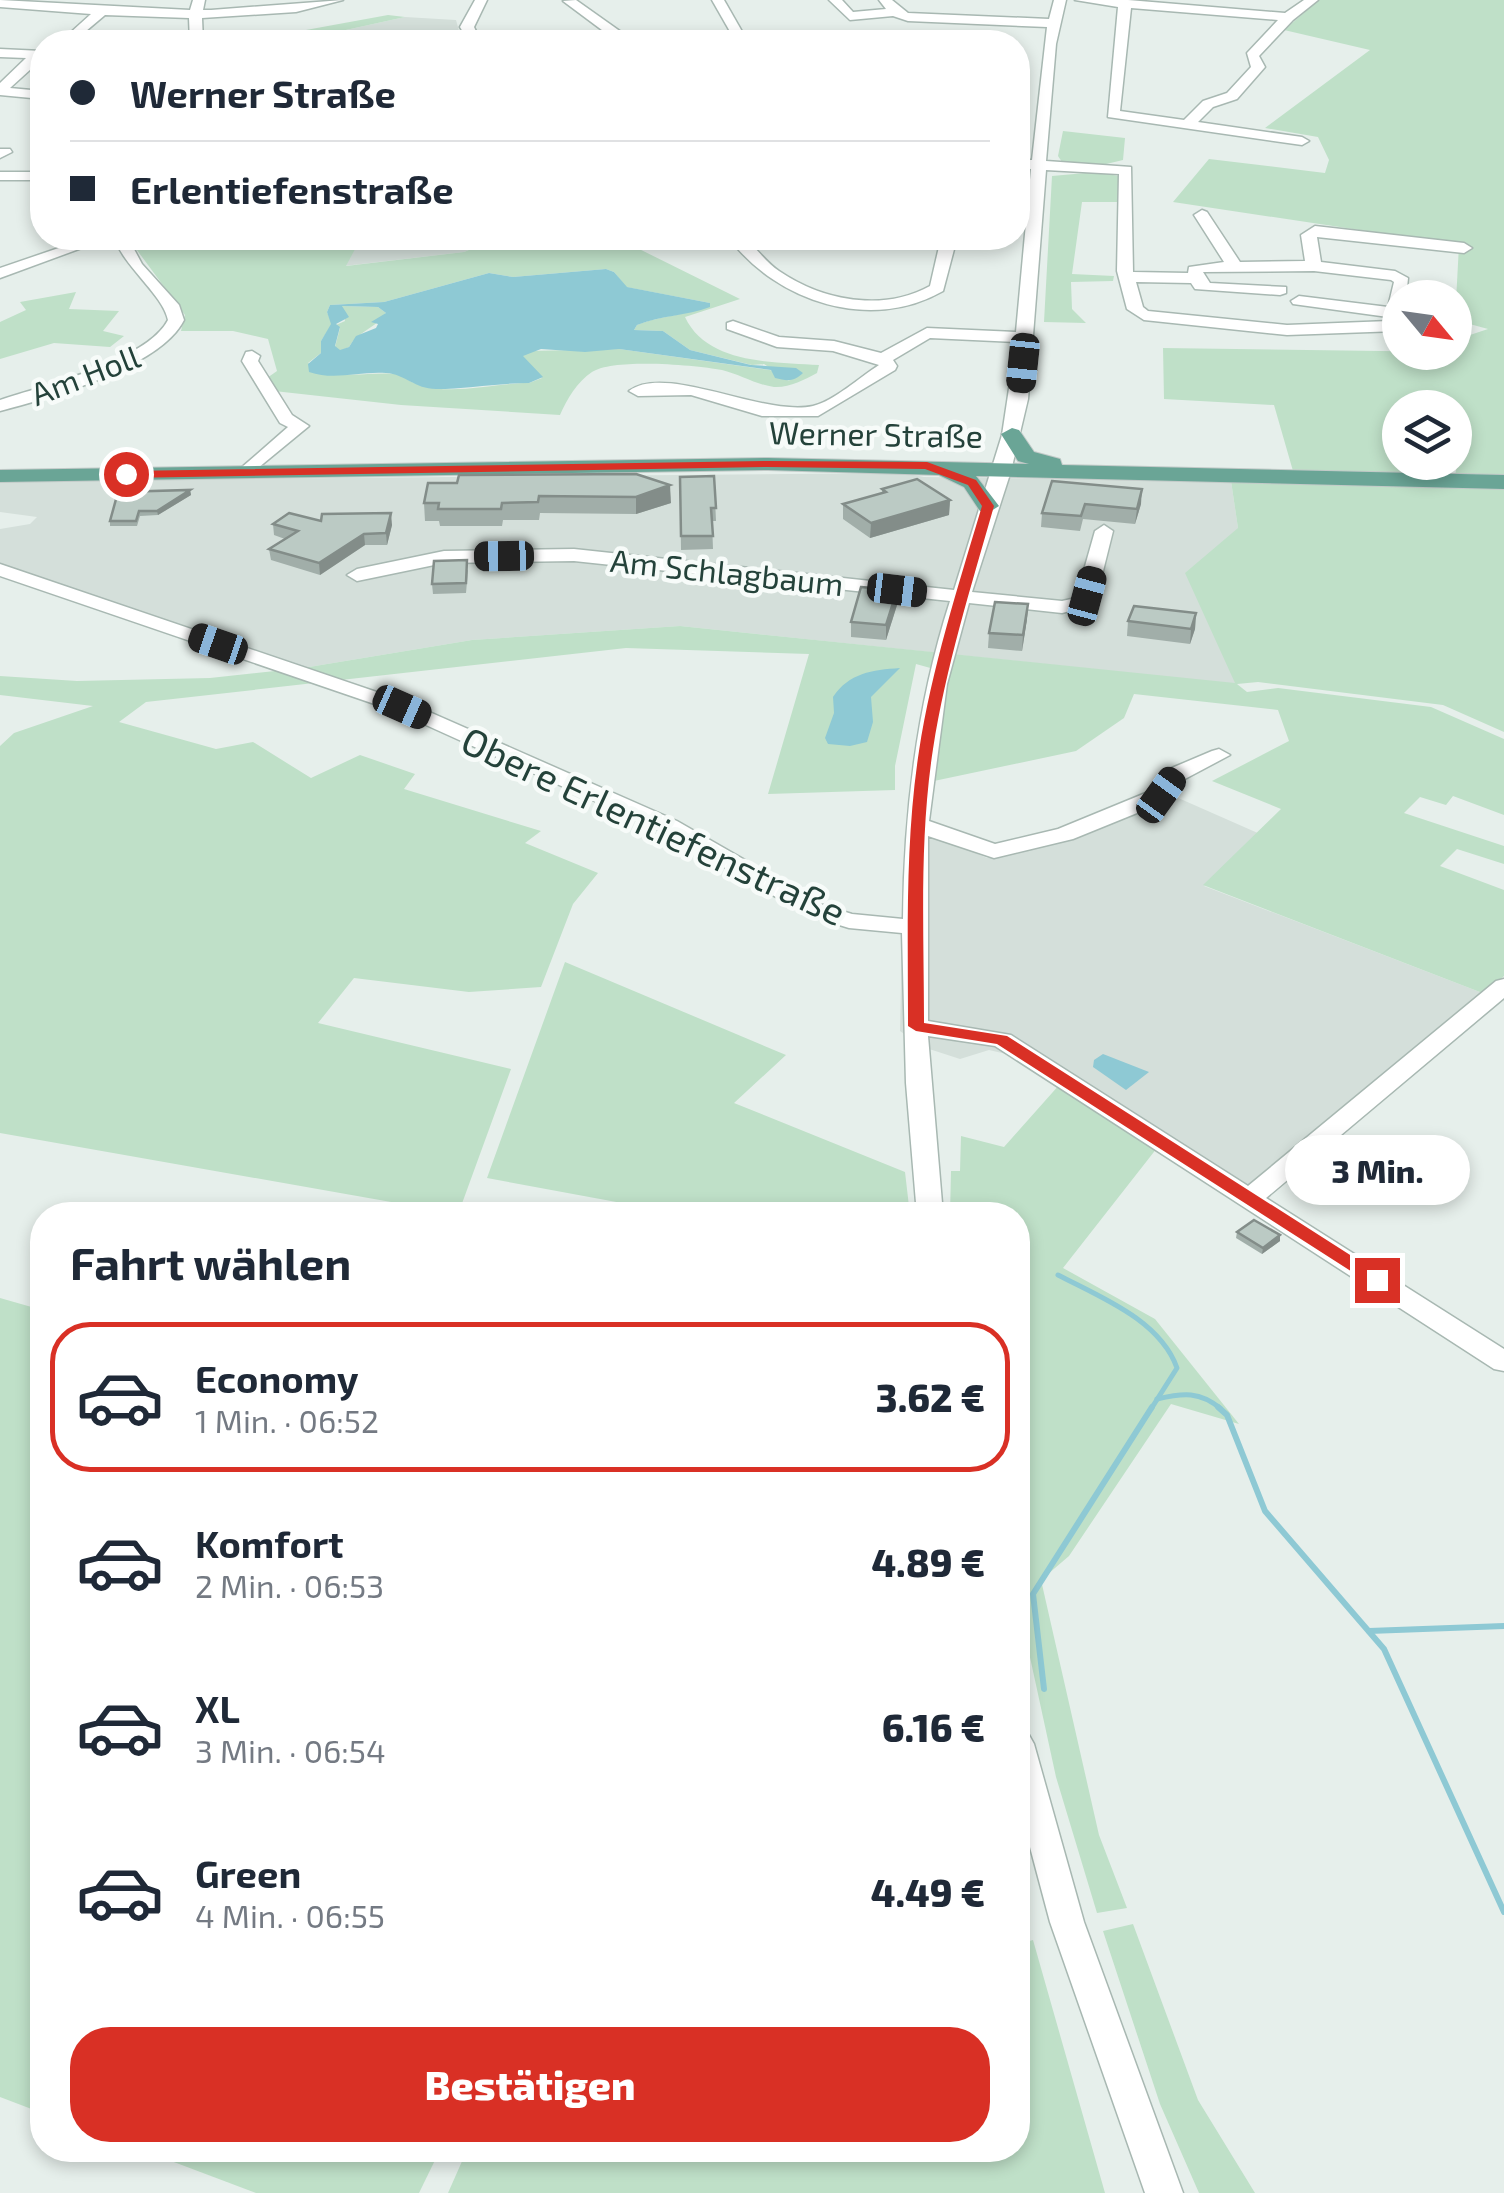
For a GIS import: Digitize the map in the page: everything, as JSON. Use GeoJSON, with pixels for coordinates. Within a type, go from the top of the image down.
{"type":"FeatureCollection","features":[{"type":"Feature","properties":{"kind":"main road"},"geometry":{"type":"LineString","coordinates":[[1012,434],[1026,456],[1085,470]]}},
{"type":"Feature","properties":{"kind":"main road"},"geometry":{"type":"LineString","coordinates":[[927,465],[972,482],[988,506]]}},
{"type":"Feature","properties":{"kind":"main road","name":"Werner Straße"},"geometry":{"type":"LineString","coordinates":[[0,476],[927,465],[1497,482]]}},
{"type":"Feature","properties":{"kind":"street"},"geometry":{"type":"LineString","coordinates":[[80,30],[120,0]]}},
{"type":"Feature","properties":{"kind":"street"},"geometry":{"type":"LineString","coordinates":[[0,3],[48,3],[101,11],[197,6],[278,9],[337,0]]}},
{"type":"Feature","properties":{"kind":"street"},"geometry":{"type":"LineString","coordinates":[[469,30],[481,0]]}},
{"type":"Feature","properties":{"kind":"street"},"geometry":{"type":"LineString","coordinates":[[718,0],[735,30]]}},
{"type":"Feature","properties":{"kind":"street"},"geometry":{"type":"LineString","coordinates":[[835,0],[850,16],[896,12]]}},
{"type":"Feature","properties":{"kind":"street"},"geometry":{"type":"LineString","coordinates":[[885,0],[896,12],[908,17],[1049,23]]}},
{"type":"Feature","properties":{"kind":"street"},"geometry":{"type":"LineString","coordinates":[[1037,101],[1049,23],[1048,0]]}},
{"type":"Feature","properties":{"kind":"street"},"geometry":{"type":"LineString","coordinates":[[929,1202],[916,1026],[918,825],[937,685],[960,597],[1012,434],[1026,336],[1040,166],[1037,101],[1049,23],[1060,0]]}},
{"type":"Feature","properties":{"kind":"street"},"geometry":{"type":"LineString","coordinates":[[1188,124],[1208,104],[1232,96],[1258,67],[1252,56],[1288,17],[1312,0]]}},
{"type":"Feature","properties":{"kind":"street"},"geometry":{"type":"LineString","coordinates":[[569,1],[609,30]]}},
{"type":"Feature","properties":{"kind":"street"},"geometry":{"type":"LineString","coordinates":[[1081,1],[1288,17]]}},
{"type":"Feature","properties":{"kind":"street"},"geometry":{"type":"LineString","coordinates":[[1125,3],[1111,112],[1302,141]]}},
{"type":"Feature","properties":{"kind":"street"},"geometry":{"type":"LineString","coordinates":[[0,53],[30,54]]}},
{"type":"Feature","properties":{"kind":"street"},"geometry":{"type":"LineString","coordinates":[[0,90],[30,64]]}},
{"type":"Feature","properties":{"kind":"street"},"geometry":{"type":"LineString","coordinates":[[0,90],[30,94]]}},
{"type":"Feature","properties":{"kind":"street"},"geometry":{"type":"LineString","coordinates":[[1030,165],[1127,163],[1127,277],[1135,309],[1144,315],[1287,330],[1382,323]]}},
{"type":"Feature","properties":{"kind":"street"},"geometry":{"type":"LineString","coordinates":[[0,176],[30,176]]}},
{"type":"Feature","properties":{"kind":"street"},"geometry":{"type":"LineString","coordinates":[[1202,215],[1236,268]]}},
{"type":"Feature","properties":{"kind":"street"},"geometry":{"type":"LineString","coordinates":[[1314,266],[1309,235],[1321,230],[1464,248]]}},
{"type":"Feature","properties":{"kind":"street"},"geometry":{"type":"LineString","coordinates":[[0,274],[67,250]]}},
{"type":"Feature","properties":{"kind":"street","name":"Am Holl"},"geometry":{"type":"LineString","coordinates":[[0,406],[129,359],[171,334],[176,325],[174,312],[127,250]]}},
{"type":"Feature","properties":{"kind":"street"},"geometry":{"type":"LineString","coordinates":[[748,250],[774,275],[843,302],[873,305],[914,299],[937,288],[947,250]]}},
{"type":"Feature","properties":{"kind":"street"},"geometry":{"type":"LineString","coordinates":[[1382,319],[1299,301],[1280,290],[1204,287],[1195,270],[1314,266],[1401,280]]}},
{"type":"Feature","properties":{"kind":"street"},"geometry":{"type":"LineString","coordinates":[[1273,268],[1280,290]]}},
{"type":"Feature","properties":{"kind":"street"},"geometry":{"type":"LineString","coordinates":[[1127,277],[1196,278]]}},
{"type":"Feature","properties":{"kind":"street"},"geometry":{"type":"LineString","coordinates":[[1287,330],[1299,301]]}},
{"type":"Feature","properties":{"kind":"street"},"geometry":{"type":"LineString","coordinates":[[638,391],[692,390],[762,411],[774,404],[798,412],[818,411],[889,366],[882,359],[834,346],[777,342],[734,326]]}},
{"type":"Feature","properties":{"kind":"street"},"geometry":{"type":"LineString","coordinates":[[882,359],[927,333],[1026,336]]}},
{"type":"Feature","properties":{"kind":"street"},"geometry":{"type":"LineString","coordinates":[[247,472],[300,426],[286,419],[250,361],[252,356]]}},
{"type":"Feature","properties":{"kind":"street","name":"Am Schlagbaum"},"geometry":{"type":"LineString","coordinates":[[357,575],[444,557],[574,555],[1062,607],[1083,602],[1104,531]]}},
{"type":"Feature","properties":{"kind":"street","name":"Obere Erlentiefenstraße"},"geometry":{"type":"LineString","coordinates":[[0,570],[402,707],[669,826],[830,916],[915,927]]}},
{"type":"Feature","properties":{"kind":"street"},"geometry":{"type":"LineString","coordinates":[[918,825],[994,851],[1065,834],[1111,812],[1161,795],[1176,775],[1219,755]]}},
{"type":"Feature","properties":{"kind":"street"},"geometry":{"type":"LineString","coordinates":[[1250,1198],[1504,986]]}},
{"type":"Feature","properties":{"kind":"street"},"geometry":{"type":"LineString","coordinates":[[916,1026],[1002,1040],[1504,1362]]}},
{"type":"Feature","properties":{"kind":"street"},"geometry":{"type":"LineString","coordinates":[[1030,1786],[1078,1956],[1164,2193]]}},
{"type":"Feature","properties":{"kind":"shaded area"},"geometry":{"type":"Polygon","coordinates":[[[405,17],[456,20],[459,30],[346,30],[405,17]]]}},
{"type":"Feature","properties":{"kind":"shaded area"},"geometry":{"type":"Polygon","coordinates":[[[354,250],[469,250],[464,252],[344,266],[354,250]]]}},
{"type":"Feature","properties":{"kind":"shaded area"},"geometry":{"type":"Polygon","coordinates":[[[902,473],[924,477],[1231,481],[1238,528],[1220,646],[1236,684],[680,626],[472,640],[303,668],[0,566],[0,529],[30,524],[37,517],[0,512],[0,481],[902,473]]]}},
{"type":"Feature","properties":{"kind":"shaded area"},"geometry":{"type":"Polygon","coordinates":[[[1176,797],[1260,834],[1204,886],[1485,994],[1240,1198],[1028,1059],[989,1050],[960,1059],[923,1047],[900,1031],[904,854],[936,836],[987,858],[1071,838],[1176,797]]]}},
{"type":"Feature","properties":{"kind":"green space"},"geometry":{"type":"Polygon","coordinates":[[[1319,0],[1504,0],[1504,476],[1472,475],[1472,390],[1382,390],[1382,473],[1293,471],[1274,405],[1164,399],[1163,348],[1382,351],[1382,370],[1472,370],[1472,334],[1488,329],[1472,325],[1472,280],[1457,280],[1459,245],[1173,202],[1209,159],[1325,173],[1329,160],[1318,137],[1265,128],[1370,50],[1284,30],[1319,0]]]}},
{"type":"Feature","properties":{"kind":"green space"},"geometry":{"type":"Polygon","coordinates":[[[388,15],[405,17],[346,30],[306,30],[388,15]]]}},
{"type":"Feature","properties":{"kind":"green space"},"geometry":{"type":"Polygon","coordinates":[[[1063,131],[1125,138],[1123,160],[1102,165],[1062,162],[1058,156],[1063,131]]]}},
{"type":"Feature","properties":{"kind":"green space"},"geometry":{"type":"Polygon","coordinates":[[[1097,172],[1118,176],[1119,202],[1082,202],[1072,274],[1114,276],[1113,281],[1071,282],[1072,309],[1086,323],[1044,322],[1052,176],[1097,172]]]}},
{"type":"Feature","properties":{"kind":"green space"},"geometry":{"type":"Polygon","coordinates":[[[137,250],[355,250],[346,266],[469,250],[641,250],[740,299],[685,317],[709,344],[743,358],[819,365],[817,373],[796,383],[774,387],[722,370],[618,365],[592,372],[569,397],[560,415],[401,405],[274,391],[267,378],[277,371],[268,339],[233,331],[181,331],[185,315],[137,250]],[[606,269],[513,277],[489,273],[384,302],[330,305],[327,312],[332,324],[321,341],[321,353],[308,363],[332,372],[400,374],[428,387],[462,389],[529,383],[542,378],[522,356],[529,351],[619,349],[770,370],[775,372],[774,376],[790,381],[764,364],[752,365],[690,350],[663,331],[634,330],[637,325],[694,311],[710,303],[626,287],[614,272],[606,269]]]}},
{"type":"Feature","properties":{"kind":"green space"},"geometry":{"type":"Polygon","coordinates":[[[76,292],[69,309],[119,311],[103,331],[124,336],[110,347],[54,343],[0,359],[0,322],[26,310],[20,302],[76,292]]]}},
{"type":"Feature","properties":{"kind":"green space"},"geometry":{"type":"Polygon","coordinates":[[[342,306],[378,307],[386,313],[340,351],[335,347],[340,328],[336,325],[345,321],[342,306]]]}},
{"type":"Feature","properties":{"kind":"green space"},"geometry":{"type":"Polygon","coordinates":[[[1231,481],[1504,488],[1504,732],[1443,705],[1258,682],[1237,684],[1247,692],[1278,688],[1431,707],[1504,739],[1504,815],[1453,796],[1446,805],[1420,797],[1404,813],[1504,846],[1504,864],[1457,849],[1440,866],[1504,890],[1504,976],[1485,994],[1203,885],[1281,809],[1212,781],[1289,741],[1278,710],[1134,694],[1124,718],[1076,751],[915,785],[934,669],[916,664],[895,766],[895,790],[768,794],[809,654],[626,648],[146,702],[119,722],[216,749],[253,742],[311,778],[360,755],[415,774],[404,789],[541,831],[525,843],[598,873],[573,904],[541,987],[469,992],[354,978],[318,1023],[511,1069],[463,1202],[391,1202],[0,1133],[0,746],[14,733],[93,706],[0,695],[0,676],[77,681],[210,678],[303,668],[472,640],[680,626],[1235,683],[1185,573],[1238,528],[1231,481]]]}},
{"type":"Feature","properties":{"kind":"green space"},"geometry":{"type":"Polygon","coordinates":[[[565,962],[786,1055],[734,1103],[905,1172],[908,1202],[616,1202],[487,1178],[565,962]]]}},
{"type":"Feature","properties":{"kind":"green space"},"geometry":{"type":"Polygon","coordinates":[[[1060,1084],[1157,1148],[1063,1268],[1155,1319],[1239,1424],[1171,1404],[1069,1556],[1041,1580],[1099,1835],[1127,1908],[1097,1913],[1056,1777],[1030,1657],[1030,1202],[950,1202],[951,1171],[960,1171],[961,1136],[1004,1147],[1060,1084]]]}},
{"type":"Feature","properties":{"kind":"green space"},"geometry":{"type":"Polygon","coordinates":[[[0,1298],[30,1307],[30,2108],[0,2097],[0,1298]]]}},
{"type":"Feature","properties":{"kind":"green space"},"geometry":{"type":"Polygon","coordinates":[[[1133,1924],[1198,2100],[1255,2193],[1199,2193],[1160,2104],[1103,1931],[1133,1924]]]}},
{"type":"Feature","properties":{"kind":"green space"},"geometry":{"type":"Polygon","coordinates":[[[1033,1940],[1105,2193],[448,2193],[462,2162],[1030,2162],[1033,1940]]]}},
{"type":"Feature","properties":{"kind":"green space"},"geometry":{"type":"Polygon","coordinates":[[[174,2162],[434,2162],[419,2193],[256,2193],[174,2162]]]}},
{"type":"Feature","properties":{"kind":"water"},"geometry":{"type":"Polygon","coordinates":[[[606,269],[627,287],[710,303],[710,307],[646,322],[634,330],[663,331],[690,350],[751,365],[796,368],[803,373],[783,380],[775,378],[771,370],[619,349],[541,349],[523,356],[543,377],[529,383],[436,389],[386,373],[328,376],[309,372],[308,364],[321,353],[321,341],[331,324],[327,312],[330,305],[384,302],[489,273],[513,277],[606,269]],[[342,306],[349,317],[336,324],[340,327],[335,346],[340,350],[349,347],[356,336],[376,328],[378,324],[371,322],[386,313],[378,307],[342,306]]]}},
{"type":"Feature","properties":{"kind":"water"},"geometry":{"type":"Polygon","coordinates":[[[900,668],[871,697],[873,722],[867,742],[850,746],[828,744],[825,738],[834,713],[833,697],[839,689],[862,674],[900,668]]]}},
{"type":"Feature","properties":{"kind":"water"},"geometry":{"type":"Polygon","coordinates":[[[1103,1054],[1149,1072],[1126,1090],[1093,1067],[1094,1060],[1103,1054]]]}},
{"type":"Feature","properties":{"kind":"building"},"geometry":{"type":"Polygon","coordinates":[[[636,474],[670,485],[636,497],[539,496],[538,502],[502,503],[501,509],[438,509],[439,503],[424,503],[428,483],[457,483],[459,475],[636,474]]]}},
{"type":"Feature","properties":{"kind":"building"},"geometry":{"type":"Polygon","coordinates":[[[714,476],[713,536],[681,536],[680,477],[714,476]]]}},
{"type":"Feature","properties":{"kind":"building"},"geometry":{"type":"Polygon","coordinates":[[[917,479],[950,500],[871,523],[843,504],[886,492],[882,489],[917,479]]]}},
{"type":"Feature","properties":{"kind":"building"},"geometry":{"type":"Polygon","coordinates":[[[1052,481],[1142,489],[1137,509],[1085,504],[1081,516],[1042,513],[1052,481]]]}},
{"type":"Feature","properties":{"kind":"building"},"geometry":{"type":"Polygon","coordinates":[[[190,490],[157,511],[139,511],[136,521],[110,521],[118,492],[190,490]]]}},
{"type":"Feature","properties":{"kind":"building"},"geometry":{"type":"Polygon","coordinates":[[[289,513],[321,521],[322,514],[391,513],[386,533],[364,534],[319,563],[269,549],[298,531],[273,524],[289,513]]]}},
{"type":"Feature","properties":{"kind":"building"},"geometry":{"type":"Polygon","coordinates":[[[467,560],[466,583],[432,584],[434,561],[467,560]]]}},
{"type":"Feature","properties":{"kind":"building"},"geometry":{"type":"Polygon","coordinates":[[[861,587],[897,590],[886,625],[851,622],[861,587]]]}},
{"type":"Feature","properties":{"kind":"building"},"geometry":{"type":"Polygon","coordinates":[[[995,602],[1028,604],[1023,635],[989,633],[995,602]]]}},
{"type":"Feature","properties":{"kind":"building"},"geometry":{"type":"Polygon","coordinates":[[[1134,606],[1196,613],[1191,629],[1128,621],[1134,606]]]}},
{"type":"Feature","properties":{"kind":"building"},"geometry":{"type":"Polygon","coordinates":[[[1254,1220],[1280,1235],[1263,1248],[1237,1232],[1254,1220]]]}},
{"type":"Feature","properties":{"kind":"waterway"},"geometry":{"type":"LineString","coordinates":[[1058,1275],[1110,1301],[1157,1336],[1177,1368],[1157,1399]]}},
{"type":"Feature","properties":{"kind":"waterway"},"geometry":{"type":"LineString","coordinates":[[1157,1399],[1191,1395],[1218,1407]]}},
{"type":"Feature","properties":{"kind":"waterway"},"geometry":{"type":"LineString","coordinates":[[1151,1409],[1157,1399]]}},
{"type":"Feature","properties":{"kind":"waterway"},"geometry":{"type":"LineString","coordinates":[[1044,1689],[1033,1594],[1152,1407]]}},
{"type":"Feature","properties":{"kind":"waterway"},"geometry":{"type":"LineString","coordinates":[[1218,1407],[1227,1415],[1265,1511],[1384,1649],[1504,1912]]}},
{"type":"Feature","properties":{"kind":"waterway"},"geometry":{"type":"LineString","coordinates":[[1369,1631],[1504,1626]]}},
{"type":"Feature","properties":{"kind":"route"},"geometry":{"type":"LineString","coordinates":[[126,474],[927,465],[972,482],[988,506],[942,663],[926,752],[916,853],[916,1026],[1002,1040],[1377,1280]]}}]}
